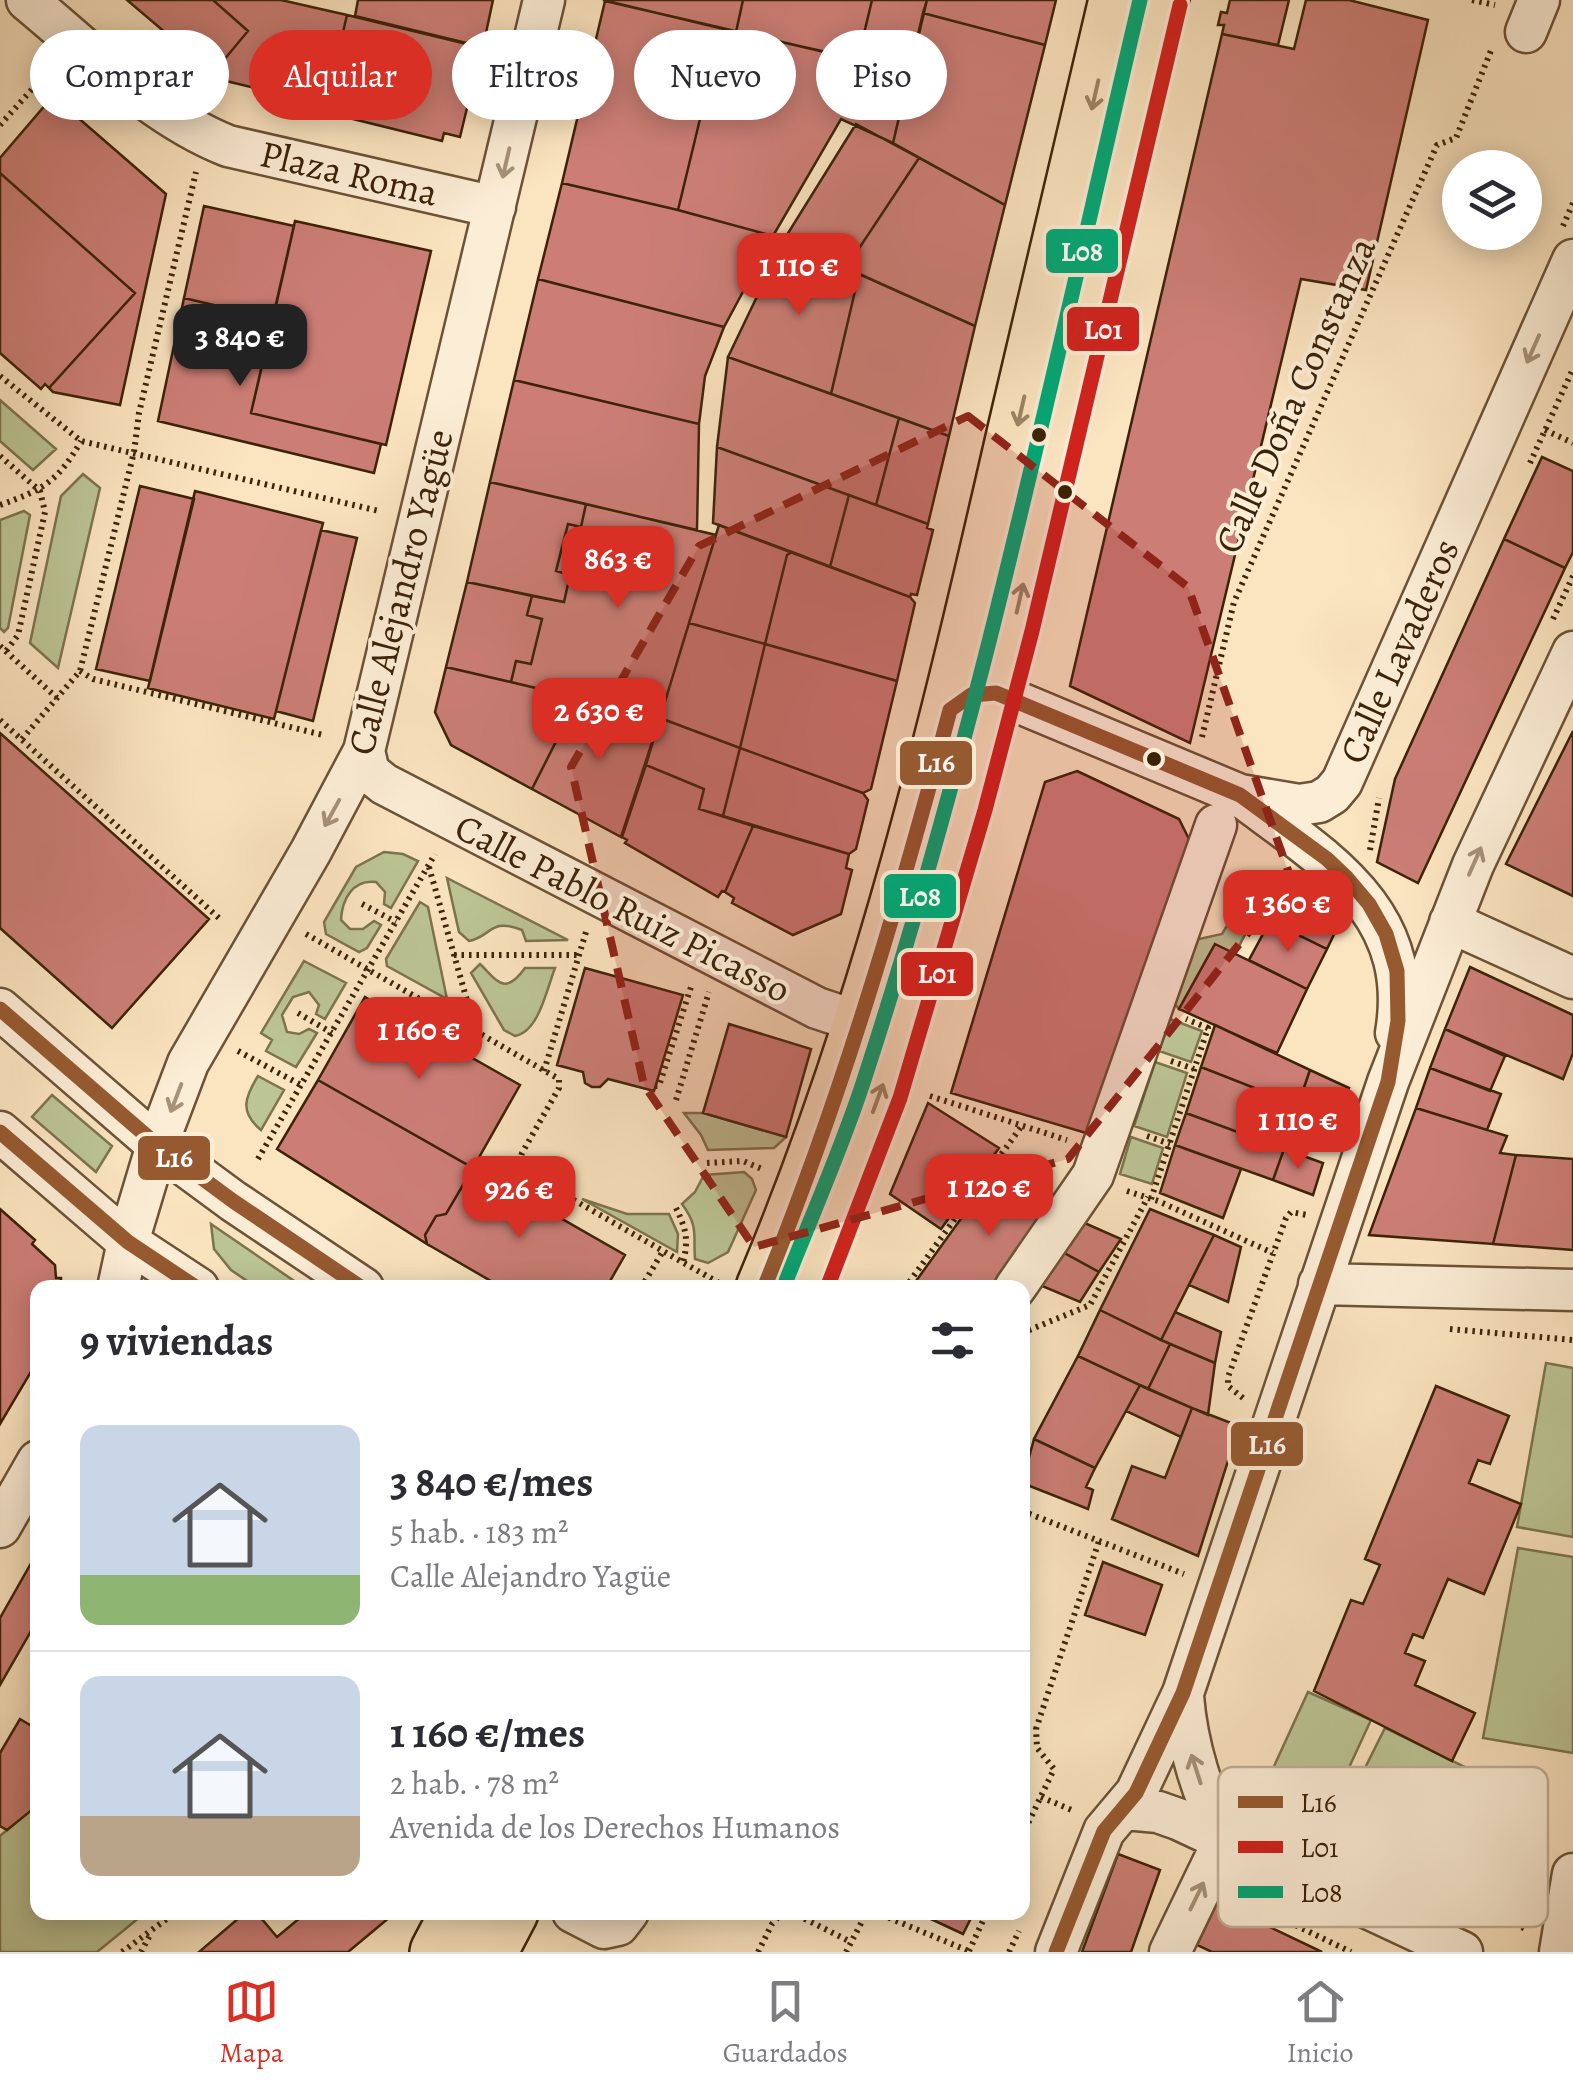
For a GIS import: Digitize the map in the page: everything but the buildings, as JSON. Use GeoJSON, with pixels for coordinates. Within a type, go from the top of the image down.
{"type":"FeatureCollection","features":[{"type":"Feature","properties":{"kind":"highway"},"geometry":{"type":"LineString","coordinates":[[973,701],[1117,0]]}},
{"type":"Feature","properties":{"kind":"highway"},"geometry":{"type":"LineString","coordinates":[[767,1280],[806,1185],[883,1021],[1161,0]]}},
{"type":"Feature","properties":{"kind":"highway"},"geometry":{"type":"LineString","coordinates":[[808,1280],[881,1092],[883,1021]]}},
{"type":"Feature","properties":{"kind":"highway"},"geometry":{"type":"LineString","coordinates":[[438,1952],[455,1920]]}},
{"type":"Feature","properties":{"kind":"highway"},"geometry":{"type":"LineString","coordinates":[[489,1952],[506,1920]]}},
{"type":"Feature","properties":{"kind":"street","name":"Plaza Roma"},"geometry":{"type":"LineString","coordinates":[[27,0],[64,30]]}},
{"type":"Feature","properties":{"kind":"street","name":"Calle Alejandro Yagüe"},"geometry":{"type":"LineString","coordinates":[[120,1280],[157,1145],[188,1063],[364,751],[544,0]]}},
{"type":"Feature","properties":{"kind":"street","name":"Plaza Roma"},"geometry":{"type":"LineString","coordinates":[[179,120],[228,146],[495,207]]}},
{"type":"Feature","properties":{"kind":"street","name":"Calle Lavaderos"},"geometry":{"type":"LineString","coordinates":[[1228,810],[1320,802],[1342,782],[1573,260]]}},
{"type":"Feature","properties":{"kind":"street"},"geometry":{"type":"LineString","coordinates":[[1056,1952],[1104,1831],[1125,1809],[1150,1768],[1182,1694],[1388,1082],[1561,640]]}},
{"type":"Feature","properties":{"kind":"street"},"geometry":{"type":"LineString","coordinates":[[973,701],[1228,810],[1337,868],[1368,904],[1386,934],[1397,972],[1398,1021],[1388,1082]]}},
{"type":"Feature","properties":{"kind":"street","name":"Calle Pablo Ruiz Picasso"},"geometry":{"type":"LineString","coordinates":[[364,751],[370,772],[384,784],[798,999],[883,1021]]}},
{"type":"Feature","properties":{"kind":"street"},"geometry":{"type":"LineString","coordinates":[[1020,1280],[1096,1165],[1152,1005],[1228,810]]}},
{"type":"Feature","properties":{"kind":"street"},"geometry":{"type":"LineString","coordinates":[[1450,922],[1573,978]]}},
{"type":"Feature","properties":{"kind":"street"},"geometry":{"type":"LineString","coordinates":[[0,1008],[157,1145],[351,1280]]}},
{"type":"Feature","properties":{"kind":"street"},"geometry":{"type":"LineString","coordinates":[[0,1132],[128,1242],[186,1280]]}},
{"type":"Feature","properties":{"kind":"street"},"geometry":{"type":"LineString","coordinates":[[1318,1284],[1573,1290]]}},
{"type":"Feature","properties":{"kind":"street"},"geometry":{"type":"LineString","coordinates":[[0,1527],[30,1475]]}},
{"type":"Feature","properties":{"kind":"street"},"geometry":{"type":"LineString","coordinates":[[1182,1694],[1190,1752],[1218,1824]]}},
{"type":"Feature","properties":{"kind":"street"},"geometry":{"type":"LineString","coordinates":[[1125,1809],[1158,1812],[1218,1837]]}},
{"type":"Feature","properties":{"kind":"street"},"geometry":{"type":"LineString","coordinates":[[1170,1952],[1218,1852]]}},
{"type":"Feature","properties":{"kind":"street"},"geometry":{"type":"LineString","coordinates":[[1561,1948],[1573,1874]]}},
{"type":"Feature","properties":{"kind":"street"},"geometry":{"type":"LineString","coordinates":[[588,1920],[604,1928],[621,1920]]}},
{"type":"Feature","properties":{"kind":"street"},"geometry":{"type":"LineString","coordinates":[[1409,1927],[1462,1952]]}},
{"type":"Feature","properties":{"kind":"path","name":"Calle Doña Constanza"},"geometry":{"type":"LineString","coordinates":[[1198,755],[1234,602],[1437,145],[1456,138],[1480,78]]}},
{"type":"Feature","properties":{"kind":"path"},"geometry":{"type":"LineString","coordinates":[[0,125],[30,91]]}},
{"type":"Feature","properties":{"kind":"path"},"geometry":{"type":"LineString","coordinates":[[22,739],[80,671],[134,452],[139,413],[204,136]]}},
{"type":"Feature","properties":{"kind":"path"},"geometry":{"type":"LineString","coordinates":[[1529,465],[1573,369]]}},
{"type":"Feature","properties":{"kind":"path"},"geometry":{"type":"LineString","coordinates":[[0,376],[80,441],[379,510]]}},
{"type":"Feature","properties":{"kind":"path"},"geometry":{"type":"LineString","coordinates":[[1545,430],[1573,443]]}},
{"type":"Feature","properties":{"kind":"path"},"geometry":{"type":"LineString","coordinates":[[0,505],[40,491],[69,462],[80,441]]}},
{"type":"Feature","properties":{"kind":"path"},"geometry":{"type":"LineString","coordinates":[[0,456],[40,491],[45,512],[18,635],[3,648],[57,698]]}},
{"type":"Feature","properties":{"kind":"path"},"geometry":{"type":"LineString","coordinates":[[1561,640],[1573,576]]}},
{"type":"Feature","properties":{"kind":"path"},"geometry":{"type":"LineString","coordinates":[[80,671],[93,679],[323,735]]}},
{"type":"Feature","properties":{"kind":"path"},"geometry":{"type":"LineString","coordinates":[[0,720],[220,918]]}},
{"type":"Feature","properties":{"kind":"path"},"geometry":{"type":"LineString","coordinates":[[1369,857],[1380,794]]}},
{"type":"Feature","properties":{"kind":"path"},"geometry":{"type":"LineString","coordinates":[[258,1159],[436,852]]}},
{"type":"Feature","properties":{"kind":"path"},"geometry":{"type":"LineString","coordinates":[[428,866],[476,1032]]}},
{"type":"Feature","properties":{"kind":"path"},"geometry":{"type":"LineString","coordinates":[[1238,906],[1263,916],[1276,892],[1327,916]]}},
{"type":"Feature","properties":{"kind":"path"},"geometry":{"type":"LineString","coordinates":[[362,904],[396,922]]}},
{"type":"Feature","properties":{"kind":"path"},"geometry":{"type":"LineString","coordinates":[[544,1070],[586,930]]}},
{"type":"Feature","properties":{"kind":"path"},"geometry":{"type":"LineString","coordinates":[[305,934],[558,1080],[560,1088],[522,1154],[520,1160],[526,1169],[715,1280]]}},
{"type":"Feature","properties":{"kind":"path"},"geometry":{"type":"LineString","coordinates":[[454,955],[579,956]]}},
{"type":"Feature","properties":{"kind":"path"},"geometry":{"type":"LineString","coordinates":[[656,1086],[692,983]]}},
{"type":"Feature","properties":{"kind":"path"},"geometry":{"type":"LineString","coordinates":[[676,1100],[709,990]]}},
{"type":"Feature","properties":{"kind":"path"},"geometry":{"type":"LineString","coordinates":[[1030,1330],[1090,1306],[1150,1198],[1208,1028],[1152,1005]]}},
{"type":"Feature","properties":{"kind":"path"},"geometry":{"type":"LineString","coordinates":[[298,1013],[332,1033]]}},
{"type":"Feature","properties":{"kind":"path"},"geometry":{"type":"LineString","coordinates":[[238,1051],[301,1085]]}},
{"type":"Feature","properties":{"kind":"path"},"geometry":{"type":"LineString","coordinates":[[930,1096],[1021,1126],[1150,1198],[1273,1253]]}},
{"type":"Feature","properties":{"kind":"path"},"geometry":{"type":"LineString","coordinates":[[910,1280],[1021,1126]]}},
{"type":"Feature","properties":{"kind":"path"},"geometry":{"type":"LineString","coordinates":[[707,1163],[742,1161],[777,1174]]}},
{"type":"Feature","properties":{"kind":"path"},"geometry":{"type":"LineString","coordinates":[[676,1208],[688,1243],[683,1262]]}},
{"type":"Feature","properties":{"kind":"path"},"geometry":{"type":"LineString","coordinates":[[1248,1406],[1228,1386],[1228,1377],[1290,1212],[1315,1216]]}},
{"type":"Feature","properties":{"kind":"path"},"geometry":{"type":"LineString","coordinates":[[646,1280],[663,1251]]}},
{"type":"Feature","properties":{"kind":"path"},"geometry":{"type":"LineString","coordinates":[[1440,1328],[1573,1340]]}},
{"type":"Feature","properties":{"kind":"path"},"geometry":{"type":"LineString","coordinates":[[1030,1514],[1196,1578]]}},
{"type":"Feature","properties":{"kind":"path"},"geometry":{"type":"LineString","coordinates":[[1030,1820],[1054,1769],[1036,1748],[1036,1730],[1099,1541]]}},
{"type":"Feature","properties":{"kind":"path"},"geometry":{"type":"LineString","coordinates":[[1041,1797],[1075,1812]]}},
{"type":"Feature","properties":{"kind":"path"},"geometry":{"type":"LineString","coordinates":[[122,1952],[167,1920]]}},
{"type":"Feature","properties":{"kind":"path"},"geometry":{"type":"LineString","coordinates":[[758,1952],[776,1920]]}},
{"type":"Feature","properties":{"kind":"path"},"geometry":{"type":"LineString","coordinates":[[808,1920],[851,1942]]}},
{"type":"Feature","properties":{"kind":"path"},"geometry":{"type":"LineString","coordinates":[[846,1952],[863,1920]]}},
{"type":"Feature","properties":{"kind":"path"},"geometry":{"type":"LineString","coordinates":[[894,1920],[970,1951],[984,1920]]}},
{"type":"Feature","properties":{"kind":"path"},"geometry":{"type":"LineString","coordinates":[[1300,1927],[1351,1952]]}},
{"type":"Feature","properties":{"kind":"path"},"geometry":{"type":"LineString","coordinates":[[1515,1927],[1561,1948]]}},
{"type":"Feature","properties":{"kind":"path"},"geometry":{"type":"LineString","coordinates":[[141,1952],[151,1934]]}},
{"type":"Feature","properties":{"kind":"highlighted area"},"geometry":{"type":"Polygon","coordinates":[[[968,416],[1188,587],[1291,879],[1068,1159],[754,1247],[644,1085],[571,767],[699,546],[968,416]]]}},
{"type":"Feature","properties":{"kind":"green space"},"geometry":{"type":"Polygon","coordinates":[[[0,400],[56,449],[33,470],[0,441],[0,400]]]}},
{"type":"Feature","properties":{"kind":"green space"},"geometry":{"type":"Polygon","coordinates":[[[83,474],[100,488],[58,668],[30,643],[61,496],[83,474]]]}},
{"type":"Feature","properties":{"kind":"green space"},"geometry":{"type":"Polygon","coordinates":[[[24,511],[30,515],[8,628],[4,632],[0,628],[0,520],[24,511]]]}},
{"type":"Feature","properties":{"kind":"green space"},"geometry":{"type":"Polygon","coordinates":[[[384,852],[418,861],[391,908],[384,904],[385,892],[376,882],[361,884],[350,892],[341,920],[350,929],[363,929],[374,921],[381,925],[367,948],[359,952],[326,934],[324,922],[356,867],[384,852]]]}},
{"type":"Feature","properties":{"kind":"green space"},"geometry":{"type":"Polygon","coordinates":[[[447,878],[568,940],[526,941],[522,930],[503,926],[469,941],[459,932],[447,878]]]}},
{"type":"Feature","properties":{"kind":"green space"},"geometry":{"type":"Polygon","coordinates":[[[420,902],[428,907],[447,999],[387,966],[386,959],[420,902]]]}},
{"type":"Feature","properties":{"kind":"green space"},"geometry":{"type":"Polygon","coordinates":[[[1231,919],[1252,921],[1235,954],[1215,945],[1179,1009],[1168,995],[1190,941],[1222,934],[1231,919]]]}},
{"type":"Feature","properties":{"kind":"green space"},"geometry":{"type":"Polygon","coordinates":[[[304,961],[346,983],[325,1019],[316,1014],[319,1005],[309,992],[293,997],[282,1015],[287,1032],[299,1034],[309,1029],[317,1033],[296,1067],[266,1051],[272,1040],[261,1033],[304,961]]]}},
{"type":"Feature","properties":{"kind":"green space"},"geometry":{"type":"Polygon","coordinates":[[[480,964],[506,984],[525,968],[555,968],[541,1008],[523,1033],[515,1036],[504,1030],[471,973],[480,964]]]}},
{"type":"Feature","properties":{"kind":"green space"},"geometry":{"type":"Polygon","coordinates":[[[1170,1019],[1202,1031],[1191,1062],[1159,1051],[1170,1019]]]}},
{"type":"Feature","properties":{"kind":"green space"},"geometry":{"type":"Polygon","coordinates":[[[1155,1062],[1187,1073],[1167,1137],[1134,1126],[1155,1062]]]}},
{"type":"Feature","properties":{"kind":"green space"},"geometry":{"type":"Polygon","coordinates":[[[258,1076],[284,1090],[261,1130],[249,1117],[246,1104],[258,1076]]]}},
{"type":"Feature","properties":{"kind":"green space"},"geometry":{"type":"Polygon","coordinates":[[[52,1095],[112,1146],[96,1172],[32,1117],[52,1095]]]}},
{"type":"Feature","properties":{"kind":"green space"},"geometry":{"type":"Polygon","coordinates":[[[684,1113],[703,1113],[786,1137],[774,1148],[708,1150],[684,1113]]]}},
{"type":"Feature","properties":{"kind":"green space"},"geometry":{"type":"Polygon","coordinates":[[[1131,1137],[1163,1148],[1152,1184],[1120,1174],[1131,1137]]]}},
{"type":"Feature","properties":{"kind":"green space"},"geometry":{"type":"Polygon","coordinates":[[[744,1172],[756,1190],[728,1252],[708,1263],[695,1259],[693,1225],[682,1204],[695,1192],[704,1175],[744,1172]]]}},
{"type":"Feature","properties":{"kind":"green space"},"geometry":{"type":"Polygon","coordinates":[[[582,1199],[627,1214],[669,1214],[678,1234],[677,1252],[582,1199]]]}},
{"type":"Feature","properties":{"kind":"green space"},"geometry":{"type":"Polygon","coordinates":[[[211,1224],[293,1280],[246,1280],[231,1270],[214,1249],[211,1224]]]}},
{"type":"Feature","properties":{"kind":"green space"},"geometry":{"type":"Polygon","coordinates":[[[1546,1363],[1573,1368],[1573,1537],[1517,1527],[1546,1363]]]}},
{"type":"Feature","properties":{"kind":"green space"},"geometry":{"type":"Polygon","coordinates":[[[1518,1548],[1573,1557],[1573,1753],[1483,1738],[1518,1548]]]}},
{"type":"Feature","properties":{"kind":"green space"},"geometry":{"type":"Polygon","coordinates":[[[1308,1692],[1371,1720],[1349,1767],[1274,1767],[1308,1692]]]}},
{"type":"Feature","properties":{"kind":"green space"},"geometry":{"type":"Polygon","coordinates":[[[1385,1728],[1465,1767],[1366,1767],[1385,1728]]]}},
{"type":"Feature","properties":{"kind":"green space"},"geometry":{"type":"Polygon","coordinates":[[[30,1811],[30,1920],[136,1920],[97,1952],[0,1952],[0,1836],[30,1811]]]}},
{"type":"Feature","properties":{"kind":"transit line","name":"L08"},"geometry":{"type":"LineString","coordinates":[[786,1280],[863,1083],[943,815],[1013,544],[1140,0]]}},
{"type":"Feature","properties":{"kind":"transit line","name":"L01"},"geometry":{"type":"LineString","coordinates":[[830,1280],[900,1098],[985,810],[1032,631],[1180,5]]}},
{"type":"Feature","properties":{"kind":"transit line","name":"L16"},"geometry":{"type":"LineString","coordinates":[[767,1280],[818,1146],[866,1002],[950,710],[971,695],[996,693],[1240,795],[1327,859],[1369,904],[1386,934],[1397,971],[1398,1021],[1388,1082],[1183,1693],[1136,1793],[1104,1831],[1056,1952]]}},
{"type":"Feature","properties":{"kind":"transit line","name":"L16"},"geometry":{"type":"LineString","coordinates":[[0,1009],[157,1145],[350,1280]]}},
{"type":"Feature","properties":{"kind":"transit line","name":"L16"},"geometry":{"type":"LineString","coordinates":[[0,1132],[128,1242],[185,1280]]}}]}
